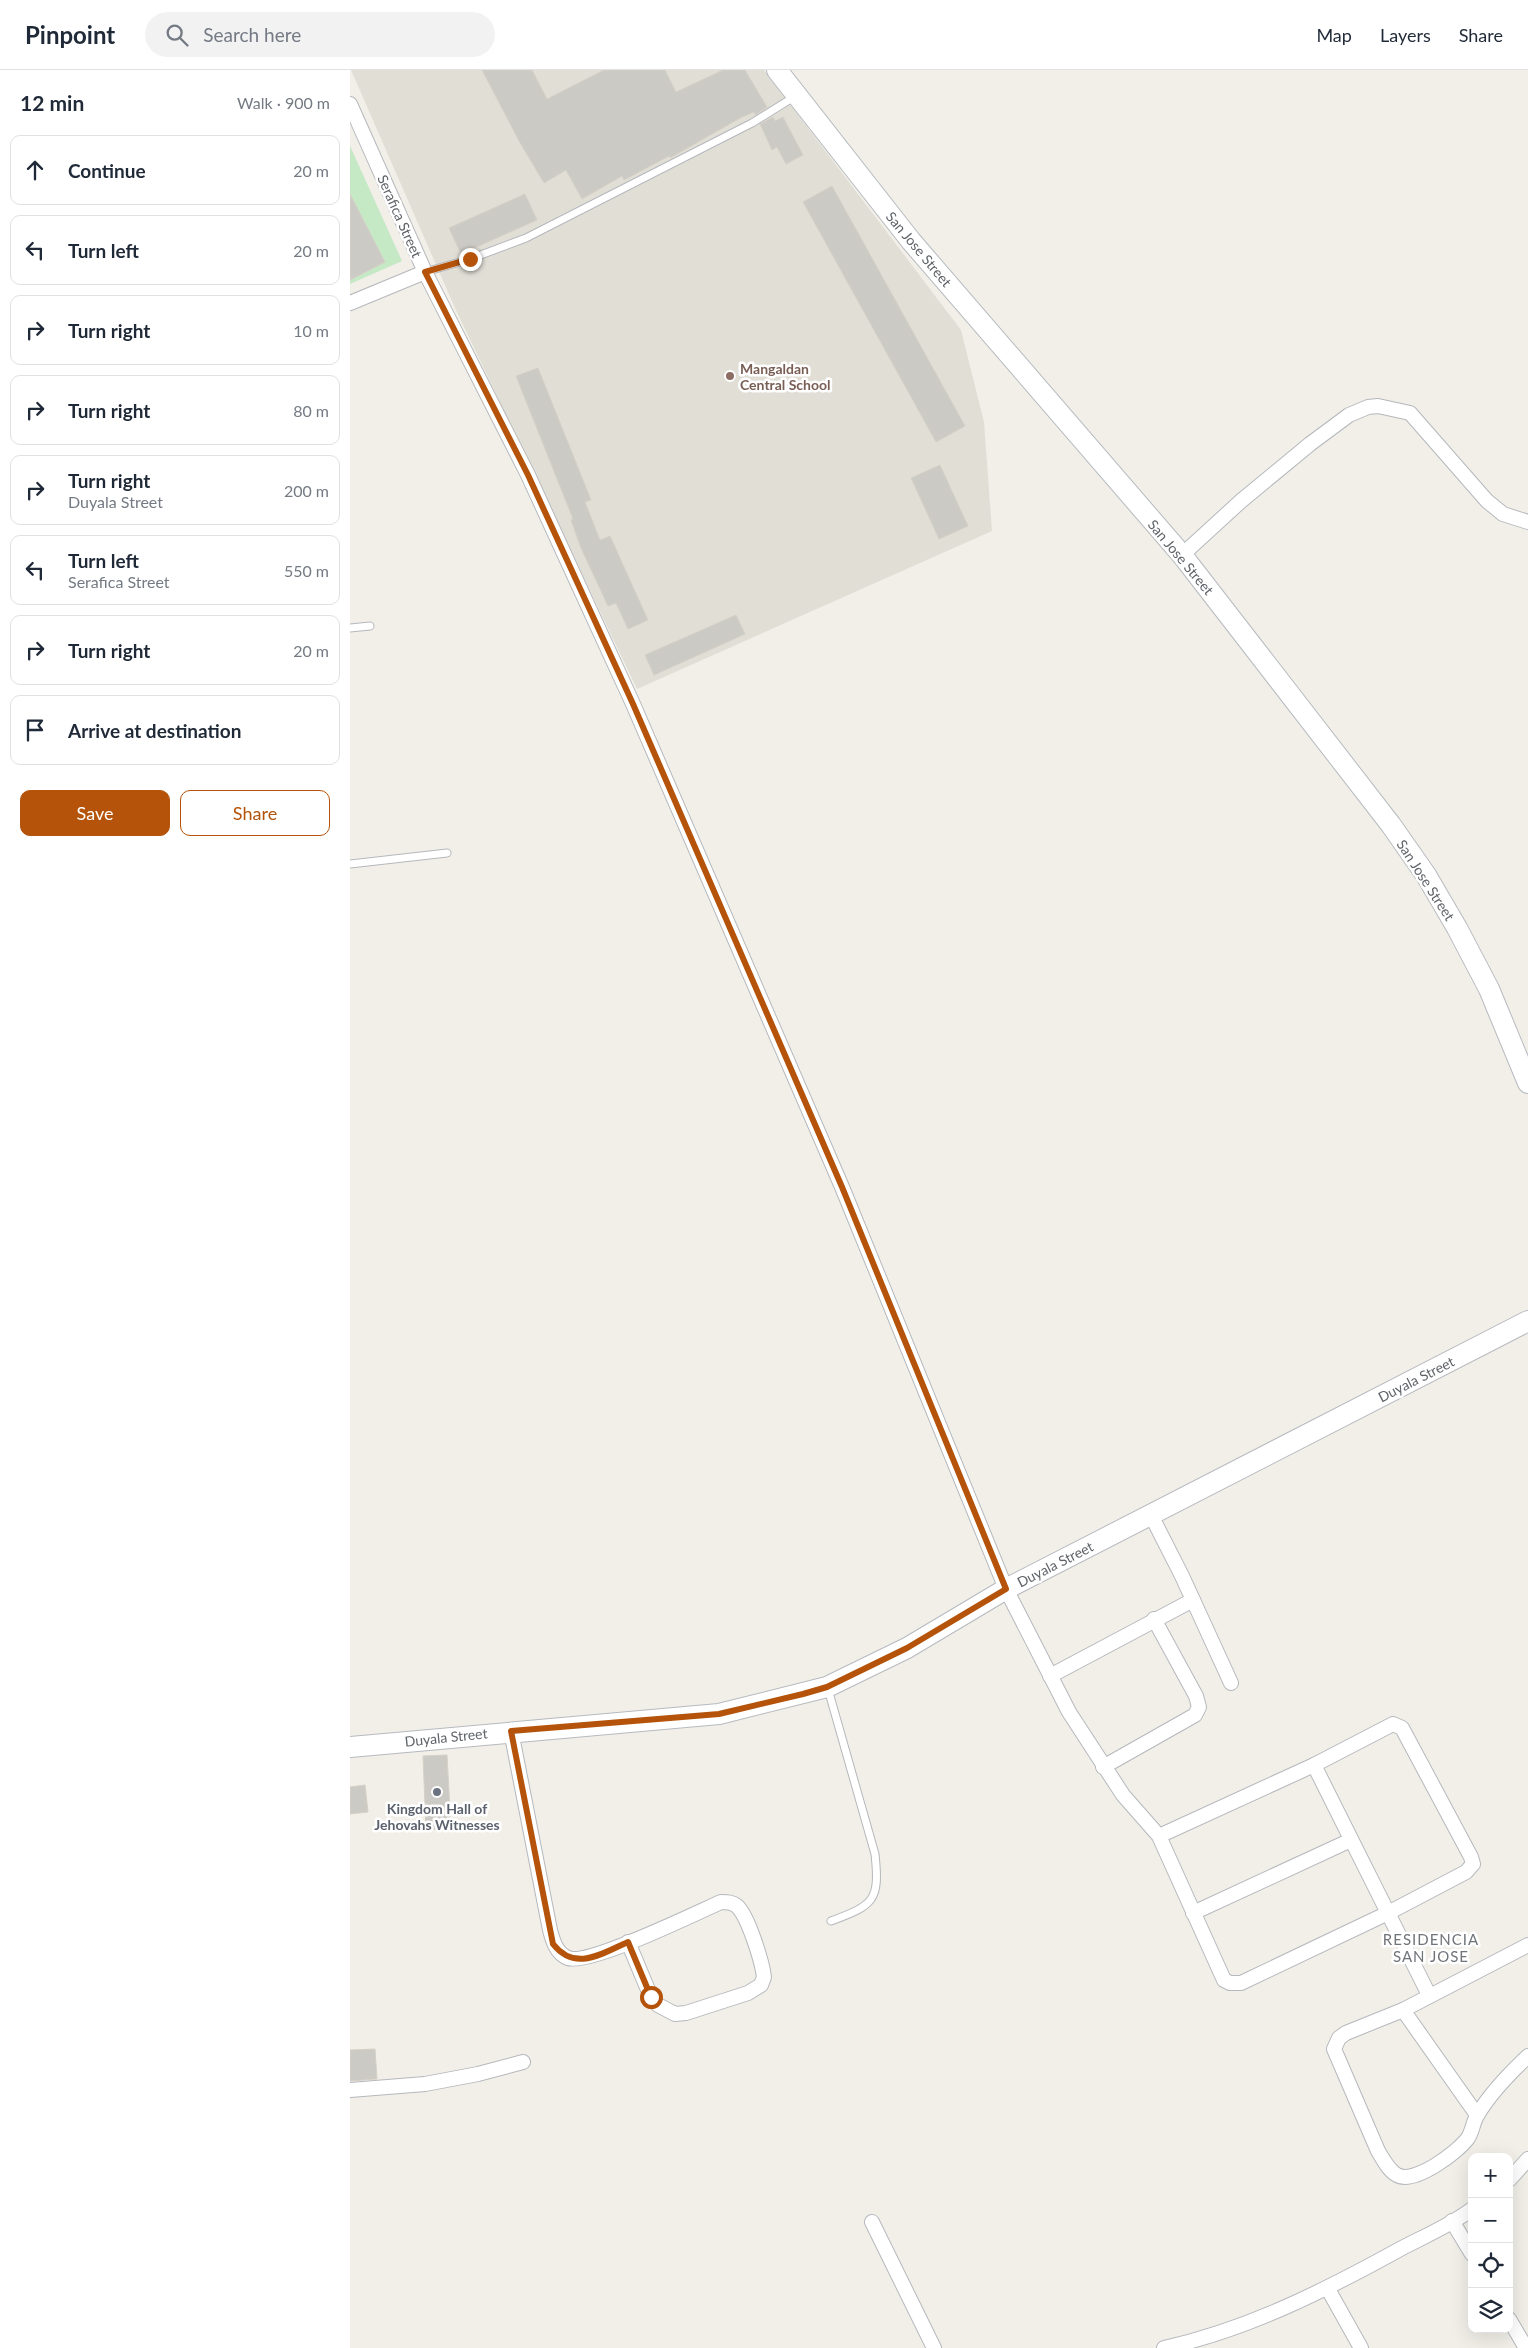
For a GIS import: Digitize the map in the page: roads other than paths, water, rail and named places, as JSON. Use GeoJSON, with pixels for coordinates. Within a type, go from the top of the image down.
{"type":"FeatureCollection","features":[{"type":"Feature","properties":{"kind":"street","name":"San Jose Street"},"geometry":{"type":"LineString","coordinates":[[777,70],[911,241],[1182,555],[1391,825],[1426,875],[1457,928],[1488,989],[1528,1083]]}},
{"type":"Feature","properties":{"kind":"street","name":"Serafica Street"},"geometry":{"type":"LineString","coordinates":[[350,104],[425,272],[528,475],[633,704],[842,1187],[1006,1589],[1068,1712],[1103,1767],[1139,1816],[1159,1836]]}},
{"type":"Feature","properties":{"kind":"street"},"geometry":{"type":"LineString","coordinates":[[350,303],[425,272]]}},
{"type":"Feature","properties":{"kind":"street"},"geometry":{"type":"LineString","coordinates":[[1182,555],[1241,501],[1310,444],[1349,415],[1368,407],[1378,406],[1410,413],[1487,501],[1503,514],[1528,522]]}},
{"type":"Feature","properties":{"kind":"street","name":"Duyala Street"},"geometry":{"type":"LineString","coordinates":[[350,1746],[719,1714],[827,1687],[907,1648],[1006,1589],[1528,1321]]}},
{"type":"Feature","properties":{"kind":"street"},"geometry":{"type":"LineString","coordinates":[[1151,1515],[1231,1683]]}},
{"type":"Feature","properties":{"kind":"street"},"geometry":{"type":"LineString","coordinates":[[1050,1676],[1154,1619],[1193,1600]]}},
{"type":"Feature","properties":{"kind":"street"},"geometry":{"type":"LineString","coordinates":[[1103,1767],[1195,1715],[1199,1708],[1196,1696],[1154,1619]]}},
{"type":"Feature","properties":{"kind":"street"},"geometry":{"type":"LineString","coordinates":[[1388,1725],[1399,1725],[1471,1857],[1472,1866],[1466,1872],[1388,1913],[1241,1983],[1235,1984],[1224,1980],[1159,1836],[1314,1765],[1388,1725]]}},
{"type":"Feature","properties":{"kind":"street"},"geometry":{"type":"LineString","coordinates":[[511,1731],[553,1944],[561,1953],[569,1958],[599,1955],[628,1942],[721,1902],[729,1902],[735,1904],[744,1916],[764,1977],[760,1985],[748,1993],[686,2013],[675,2014],[658,2005],[651,1997],[628,1942]]}},
{"type":"Feature","properties":{"kind":"street"},"geometry":{"type":"LineString","coordinates":[[1314,1765],[1430,1995]]}},
{"type":"Feature","properties":{"kind":"street"},"geometry":{"type":"LineString","coordinates":[[1193,1913],[1351,1840]]}},
{"type":"Feature","properties":{"kind":"street"},"geometry":{"type":"LineString","coordinates":[[1528,1945],[1403,2010],[1346,2033],[1339,2038],[1334,2049],[1378,2151],[1388,2166],[1398,2176],[1410,2177],[1455,2154],[1474,2128],[1477,2115],[1512,2071],[1528,2056]]}},
{"type":"Feature","properties":{"kind":"street"},"geometry":{"type":"LineString","coordinates":[[1403,2010],[1477,2115]]}},
{"type":"Feature","properties":{"kind":"street"},"geometry":{"type":"LineString","coordinates":[[350,2090],[425,2084],[478,2074],[523,2062]]}},
{"type":"Feature","properties":{"kind":"street"},"geometry":{"type":"LineString","coordinates":[[1513,2176],[1528,2159]]}},
{"type":"Feature","properties":{"kind":"street"},"geometry":{"type":"LineString","coordinates":[[1164,2348],[1236,2328],[1328,2289],[1468,2211]]}},
{"type":"Feature","properties":{"kind":"street"},"geometry":{"type":"LineString","coordinates":[[1452,2221],[1468,2247]]}},
{"type":"Feature","properties":{"kind":"street"},"geometry":{"type":"LineString","coordinates":[[872,2222],[934,2348]]}},
{"type":"Feature","properties":{"kind":"street"},"geometry":{"type":"LineString","coordinates":[[1328,2289],[1361,2348]]}},
{"type":"Feature","properties":{"kind":"street"},"geometry":{"type":"LineString","coordinates":[[1513,2326],[1526,2348]]}},
{"type":"Feature","properties":{"kind":"lane"},"geometry":{"type":"LineString","coordinates":[[425,272],[470,259],[526,238],[752,123],[798,95]]}},
{"type":"Feature","properties":{"kind":"lane"},"geometry":{"type":"LineString","coordinates":[[350,628],[370,626]]}},
{"type":"Feature","properties":{"kind":"lane"},"geometry":{"type":"LineString","coordinates":[[350,864],[447,854]]}},
{"type":"Feature","properties":{"kind":"lane"},"geometry":{"type":"LineString","coordinates":[[827,1687],[875,1854],[877,1876],[876,1890],[871,1902],[859,1911],[831,1921]]}},
{"type":"Feature","properties":{"kind":"place","name":"Mangaldan Central School"},"geometry":{"type":"Point","coordinates":[730,376]}},
{"type":"Feature","properties":{"kind":"place","name":"Kingdom Hall of Jehovahs Witnesses"},"geometry":{"type":"Point","coordinates":[437,1792]}},
{"type":"Feature","properties":{"kind":"district","name":"RESIDENCIA SAN JOSE"},"geometry":{"type":"Point","coordinates":[1431,1948]}}]}
